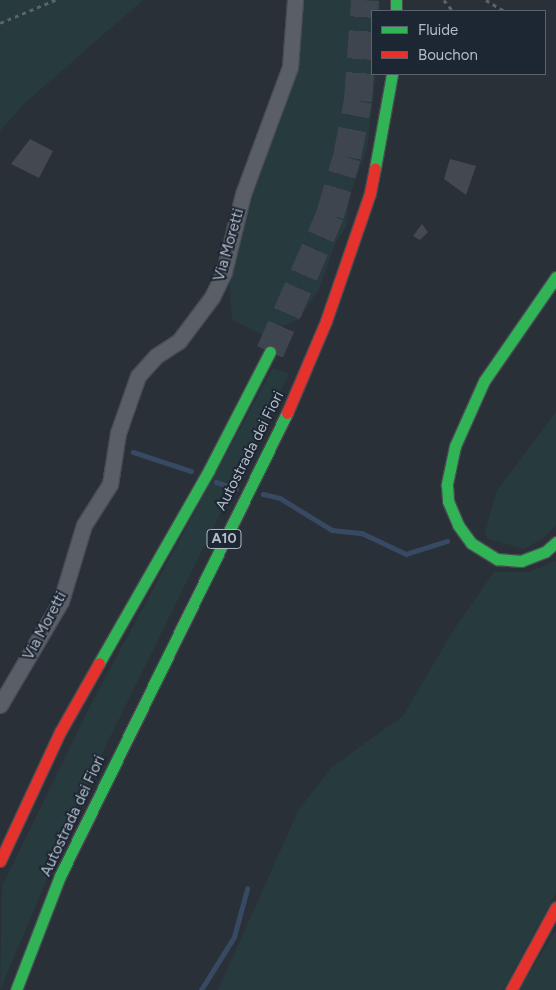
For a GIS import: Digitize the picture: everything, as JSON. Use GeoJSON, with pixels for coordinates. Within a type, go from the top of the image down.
{"type":"FeatureCollection","features":[{"type":"Feature","properties":{"kind":"main road","name":"Autostrada dei Fiori"},"geometry":{"type":"LineString","coordinates":[[16,990],[60,876],[296,394],[326,321],[370,193],[392,75]]}},
{"type":"Feature","properties":{"kind":"main road"},"geometry":{"type":"LineString","coordinates":[[556,277],[484,381],[455,446],[447,485],[448,501],[458,525],[471,543],[497,559],[521,561],[545,552],[556,542]]}},
{"type":"Feature","properties":{"kind":"main road","name":"Autostrada dei Fiori"},"geometry":{"type":"LineString","coordinates":[[0,860],[60,732],[209,470],[270,352]]}},
{"type":"Feature","properties":{"kind":"main road"},"geometry":{"type":"LineString","coordinates":[[511,990],[556,907]]}},
{"type":"Feature","properties":{"kind":"street","name":"Via Moretti"},"geometry":{"type":"LineString","coordinates":[[0,705],[62,601],[84,525],[110,484],[115,442],[138,376],[156,356],[179,341],[212,297],[224,272],[243,194],[290,67],[295,0]]}},
{"type":"Feature","properties":{"kind":"path"},"geometry":{"type":"LineString","coordinates":[[0,23],[55,0]]}},
{"type":"Feature","properties":{"kind":"path"},"geometry":{"type":"LineString","coordinates":[[444,0],[452,10]]}},
{"type":"Feature","properties":{"kind":"path"},"geometry":{"type":"LineString","coordinates":[[486,0],[502,10]]}},
{"type":"Feature","properties":{"kind":"green space"},"geometry":{"type":"Polygon","coordinates":[[[0,0],[143,0],[24,104],[0,131],[0,0]]]}},
{"type":"Feature","properties":{"kind":"green space"},"geometry":{"type":"Polygon","coordinates":[[[298,0],[379,0],[380,10],[371,10],[371,75],[376,75],[367,149],[349,197],[347,225],[335,244],[319,289],[298,320],[261,334],[232,320],[229,271],[263,153],[281,120],[292,79],[301,28],[298,0]]]}},
{"type":"Feature","properties":{"kind":"green space"},"geometry":{"type":"Polygon","coordinates":[[[273,368],[289,374],[89,780],[0,990],[2,886],[91,704],[273,368]]]}},
{"type":"Feature","properties":{"kind":"green space"},"geometry":{"type":"Polygon","coordinates":[[[556,412],[556,525],[542,539],[524,549],[489,539],[485,534],[496,492],[556,412]]]}},
{"type":"Feature","properties":{"kind":"green space"},"geometry":{"type":"Polygon","coordinates":[[[556,561],[556,893],[503,990],[218,990],[299,809],[333,766],[403,716],[453,631],[494,572],[529,572],[556,561]]]}},
{"type":"Feature","properties":{"kind":"green space"},"geometry":{"type":"Polygon","coordinates":[[[556,930],[556,990],[519,990],[522,985],[556,930]]]}},
{"type":"Feature","properties":{"kind":"building"},"geometry":{"type":"Polygon","coordinates":[[[30,139],[53,151],[39,178],[11,164],[30,139]]]}},
{"type":"Feature","properties":{"kind":"building"},"geometry":{"type":"Polygon","coordinates":[[[450,159],[476,166],[466,195],[444,179],[450,159]]]}},
{"type":"Feature","properties":{"kind":"building"},"geometry":{"type":"Polygon","coordinates":[[[422,224],[428,232],[420,240],[413,236],[422,224]]]}},
{"type":"Feature","properties":{"kind":"waterway"},"geometry":{"type":"LineString","coordinates":[[133,452],[191,471]]}},
{"type":"Feature","properties":{"kind":"waterway"},"geometry":{"type":"LineString","coordinates":[[216,482],[236,488]]}},
{"type":"Feature","properties":{"kind":"waterway"},"geometry":{"type":"LineString","coordinates":[[263,494],[280,498],[332,530],[362,533],[406,554],[447,541]]}},
{"type":"Feature","properties":{"kind":"waterway"},"geometry":{"type":"LineString","coordinates":[[201,990],[234,937],[247,889]]}},
{"type":"Feature","properties":{"kind":"tunnel"},"geometry":{"type":"LineString","coordinates":[[270,352],[330,215],[347,157],[358,101],[365,0]]}},
{"type":"Feature","properties":{"kind":"traffic: fast"},"geometry":{"type":"LineString","coordinates":[[396,0],[396,10]]}},
{"type":"Feature","properties":{"kind":"traffic: fast"},"geometry":{"type":"LineString","coordinates":[[375,168],[392,75]]}},
{"type":"Feature","properties":{"kind":"traffic: fast"},"geometry":{"type":"LineString","coordinates":[[556,277],[484,381],[455,446],[447,485],[448,501],[458,525],[471,543],[497,559],[521,561],[545,552],[556,542]]}},
{"type":"Feature","properties":{"kind":"traffic: fast"},"geometry":{"type":"LineString","coordinates":[[99,663],[209,470],[270,352]]}},
{"type":"Feature","properties":{"kind":"traffic: fast"},"geometry":{"type":"LineString","coordinates":[[16,990],[60,876],[287,413]]}},
{"type":"Feature","properties":{"kind":"traffic: jam"},"geometry":{"type":"LineString","coordinates":[[287,413],[326,321],[370,193],[375,168]]}},
{"type":"Feature","properties":{"kind":"traffic: jam"},"geometry":{"type":"LineString","coordinates":[[0,861],[60,732],[99,663]]}},
{"type":"Feature","properties":{"kind":"traffic: jam"},"geometry":{"type":"LineString","coordinates":[[511,990],[556,907]]}}]}
